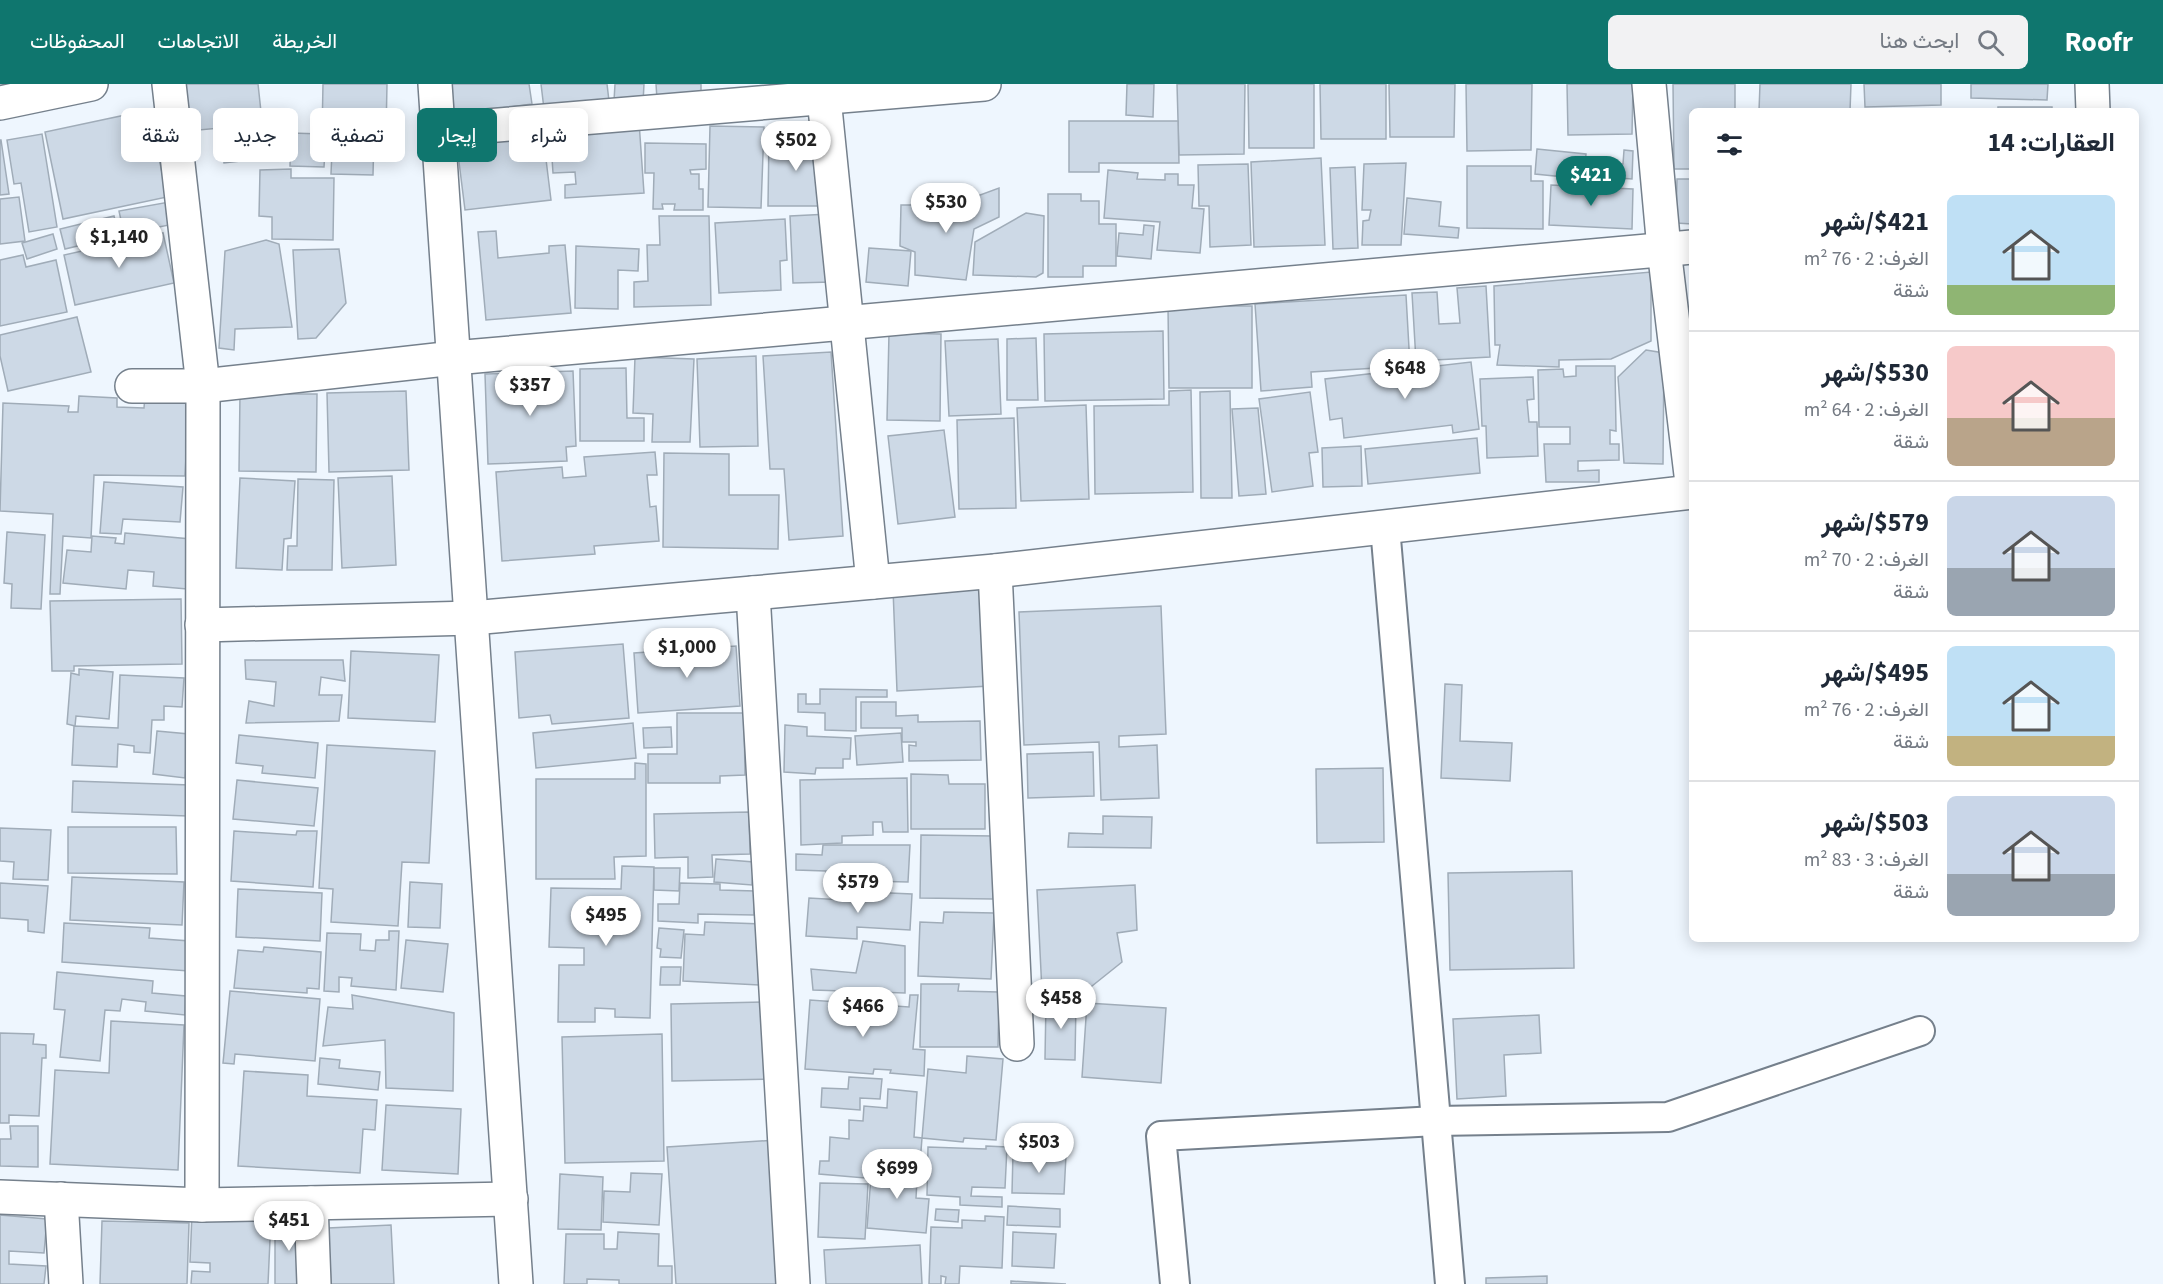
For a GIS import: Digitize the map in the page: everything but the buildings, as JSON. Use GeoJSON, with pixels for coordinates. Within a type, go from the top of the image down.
{"type":"FeatureCollection","features":[{"type":"Feature","properties":{"kind":"street"},"geometry":{"type":"LineString","coordinates":[[0,102],[26,99],[91,84]]}},
{"type":"Feature","properties":{"kind":"street"},"geometry":{"type":"LineString","coordinates":[[169,84],[203,386],[202,1205]]}},
{"type":"Feature","properties":{"kind":"street"},"geometry":{"type":"LineString","coordinates":[[435,84],[437,108]]}},
{"type":"Feature","properties":{"kind":"street"},"geometry":{"type":"LineString","coordinates":[[497,123],[726,95],[824,98],[984,84]]}},
{"type":"Feature","properties":{"kind":"street"},"geometry":{"type":"LineString","coordinates":[[1649,84],[1678,248],[1689,433]]}},
{"type":"Feature","properties":{"kind":"street"},"geometry":{"type":"LineString","coordinates":[[2092,84],[2093,108]]}},
{"type":"Feature","properties":{"kind":"street"},"geometry":{"type":"LineString","coordinates":[[824,98],[873,582]]}},
{"type":"Feature","properties":{"kind":"street"},"geometry":{"type":"LineString","coordinates":[[440,162],[516,1284]]}},
{"type":"Feature","properties":{"kind":"street"},"geometry":{"type":"LineString","coordinates":[[132,386],[203,386],[454,358],[1678,248]]}},
{"type":"Feature","properties":{"kind":"street"},"geometry":{"type":"LineString","coordinates":[[202,625],[471,618],[753,593],[995,571],[1689,492]]}},
{"type":"Feature","properties":{"kind":"street"},"geometry":{"type":"LineString","coordinates":[[995,571],[1017,1044]]}},
{"type":"Feature","properties":{"kind":"street"},"geometry":{"type":"LineString","coordinates":[[753,593],[793,1284]]}},
{"type":"Feature","properties":{"kind":"street"},"geometry":{"type":"LineString","coordinates":[[0,1197],[202,1205],[511,1199]]}},
{"type":"Feature","properties":{"kind":"street"},"geometry":{"type":"LineString","coordinates":[[61,1199],[66,1284]]}},
{"type":"Feature","properties":{"kind":"street"},"geometry":{"type":"LineString","coordinates":[[311,1203],[314,1284]]}},
{"type":"Feature","properties":{"kind":"lane"},"geometry":{"type":"LineString","coordinates":[[1384,527],[1450,1284]]}},
{"type":"Feature","properties":{"kind":"lane"},"geometry":{"type":"LineString","coordinates":[[1175,1284],[1161,1136],[1436,1121],[1668,1117],[1920,1031]]}}]}
